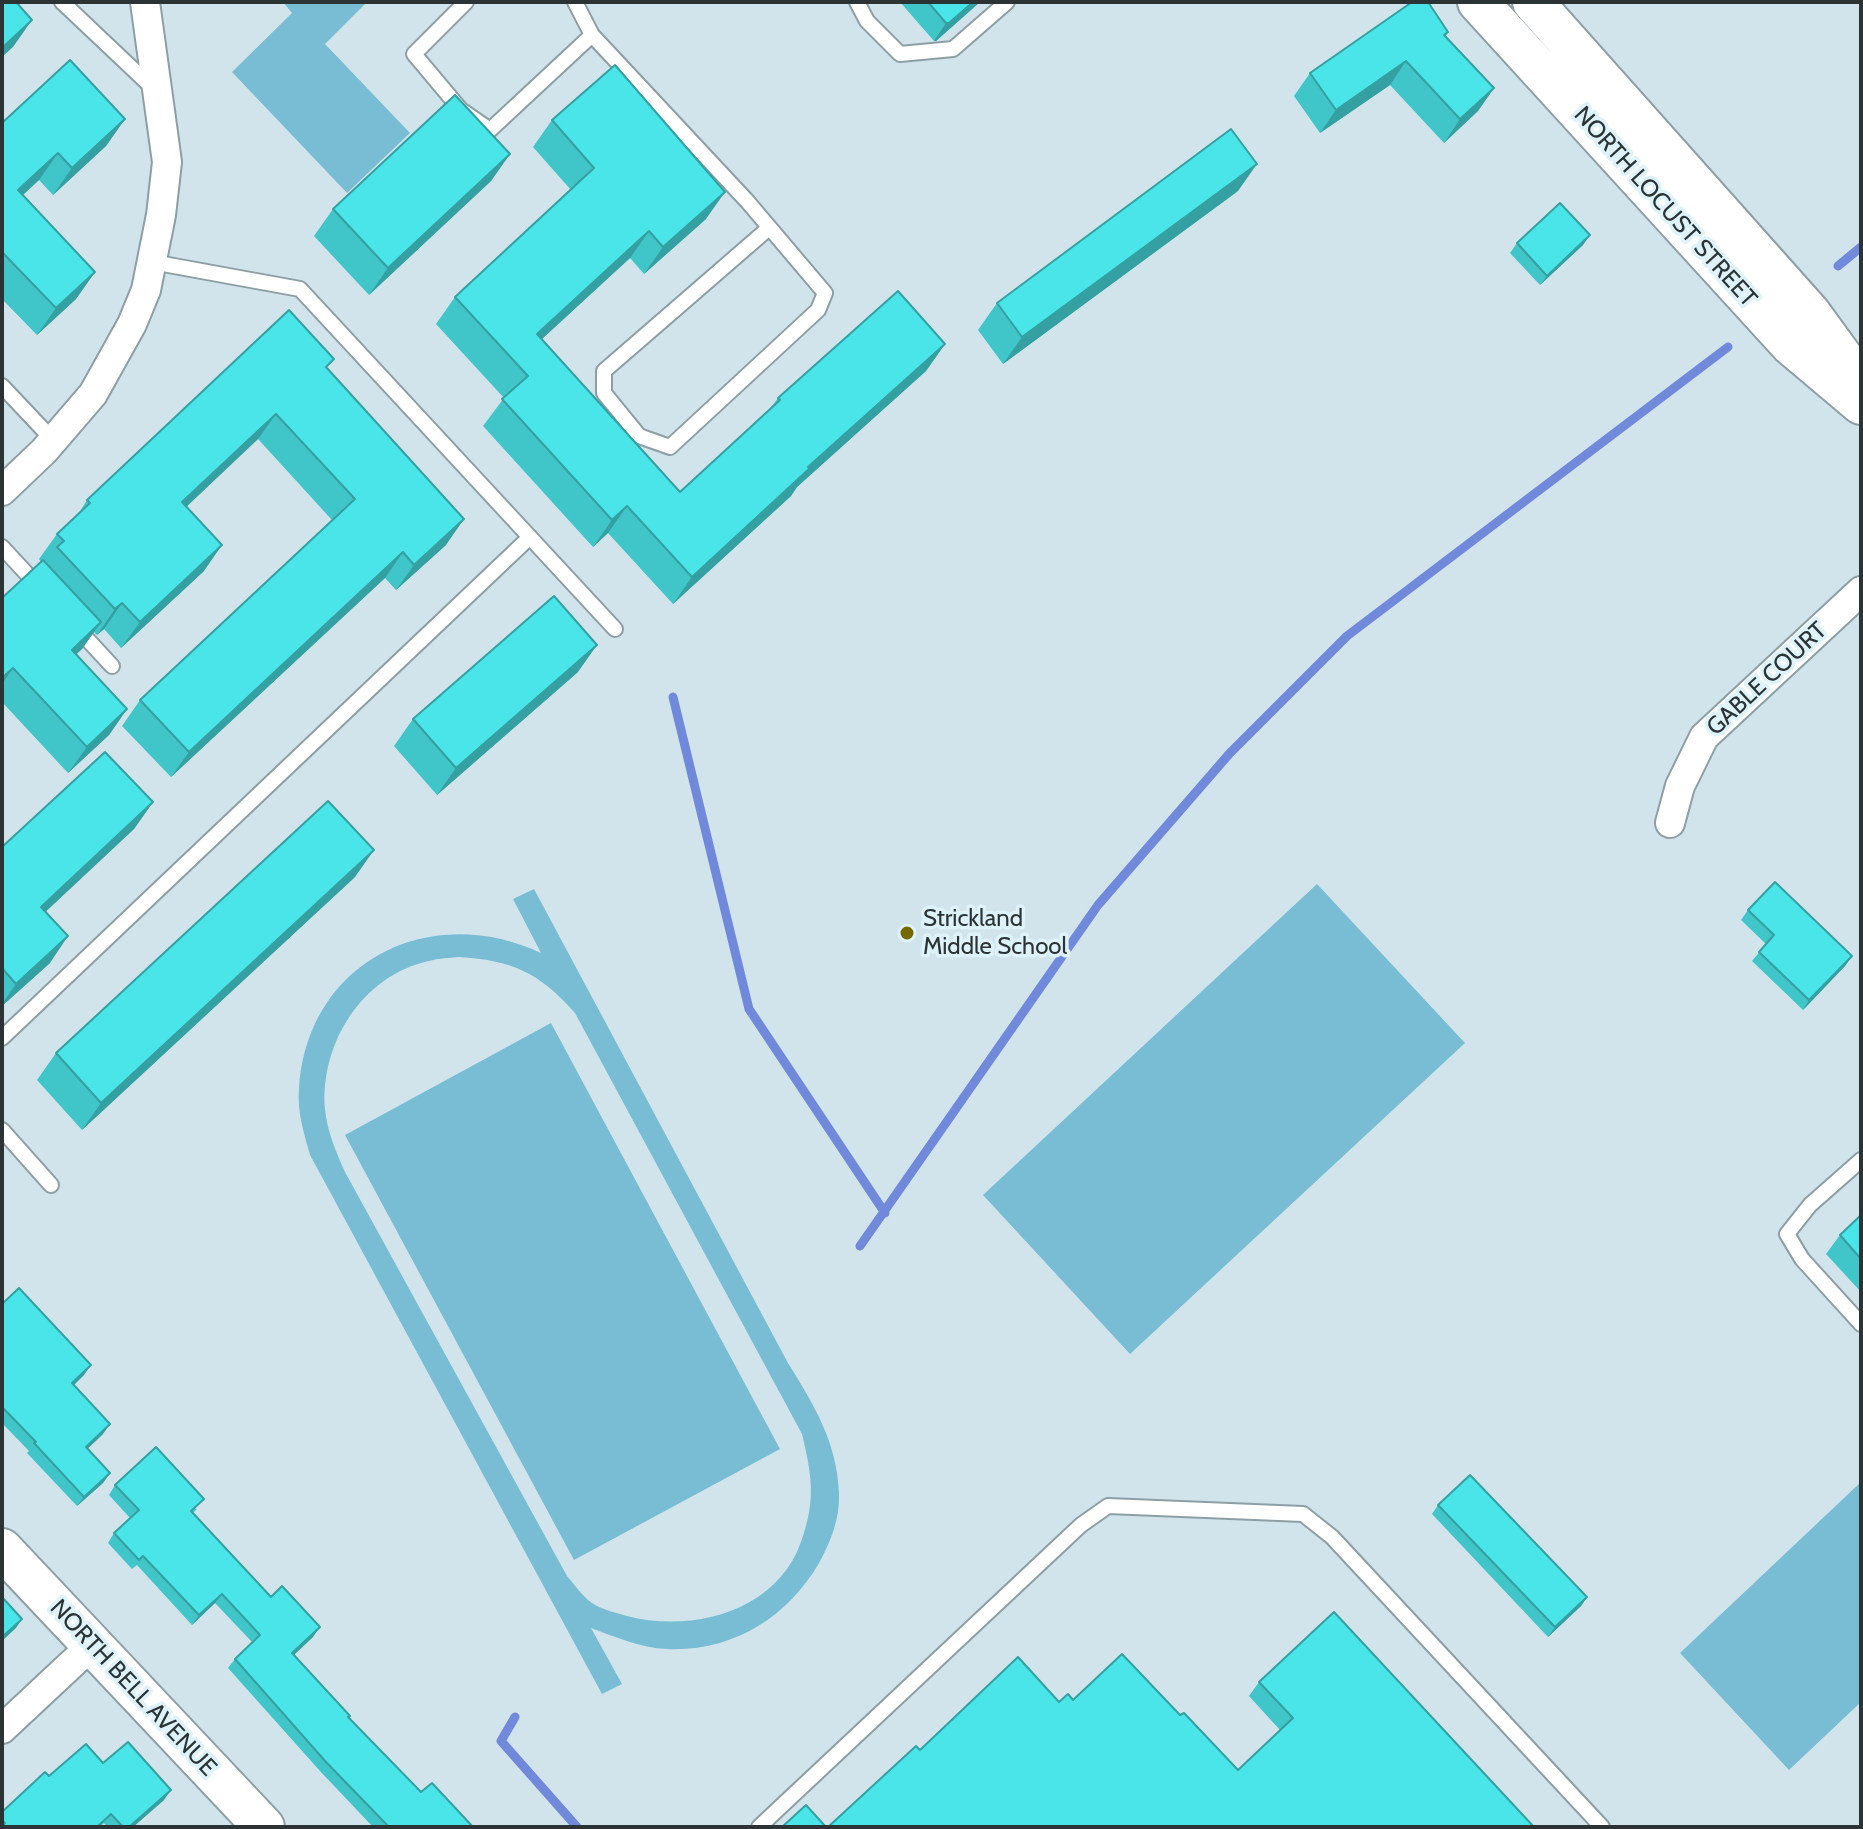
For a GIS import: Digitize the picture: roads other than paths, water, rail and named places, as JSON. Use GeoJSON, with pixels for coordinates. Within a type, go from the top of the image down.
{"type":"FeatureCollection","features":[{"type":"Feature","properties":{"kind":"main road","name":"NORTH LOCUST STREET"},"geometry":{"type":"LineString","coordinates":[[1478,2],[1791,345],[1861,404]]}},
{"type":"Feature","properties":{"kind":"main road"},"geometry":{"type":"LineString","coordinates":[[1533,2],[1810,313],[1861,383]]}},
{"type":"Feature","properties":{"kind":"main road","name":"NORTH BELL AVENUE"},"geometry":{"type":"LineString","coordinates":[[2,1549],[264,1827]]}},
{"type":"Feature","properties":{"kind":"street"},"geometry":{"type":"LineString","coordinates":[[5,482],[53,440],[93,394],[132,324],[146,290],[161,215],[167,162],[145,2]]}},
{"type":"Feature","properties":{"kind":"street","name":"GABLE COURT"},"geometry":{"type":"LineString","coordinates":[[1670,823],[1680,786],[1704,737],[1861,591]]}},
{"type":"Feature","properties":{"kind":"street"},"geometry":{"type":"LineString","coordinates":[[2,1729],[92,1645]]}},
{"type":"Feature","properties":{"kind":"lane"},"geometry":{"type":"LineString","coordinates":[[62,2],[157,92]]}},
{"type":"Feature","properties":{"kind":"lane"},"geometry":{"type":"LineString","coordinates":[[466,2],[414,54],[461,110],[490,130],[592,35]]}},
{"type":"Feature","properties":{"kind":"lane"},"geometry":{"type":"LineString","coordinates":[[575,2],[592,35],[769,228],[825,293],[818,310],[670,447],[639,436],[604,393],[604,371],[769,228]]}},
{"type":"Feature","properties":{"kind":"lane"},"geometry":{"type":"LineString","coordinates":[[857,2],[867,21],[900,54],[953,49],[1007,2]]}},
{"type":"Feature","properties":{"kind":"lane"},"geometry":{"type":"LineString","coordinates":[[152,262],[300,289],[615,629]]}},
{"type":"Feature","properties":{"kind":"lane"},"geometry":{"type":"LineString","coordinates":[[2,386],[53,440]]}},
{"type":"Feature","properties":{"kind":"lane"},"geometry":{"type":"LineString","coordinates":[[2,1038],[530,537]]}},
{"type":"Feature","properties":{"kind":"lane"},"geometry":{"type":"LineString","coordinates":[[2,547],[112,666]]}},
{"type":"Feature","properties":{"kind":"lane"},"geometry":{"type":"LineString","coordinates":[[2,1130],[51,1185]]}},
{"type":"Feature","properties":{"kind":"lane"},"geometry":{"type":"LineString","coordinates":[[1860,1162],[1810,1205],[1787,1234],[1802,1259],[1861,1324]]}},
{"type":"Feature","properties":{"kind":"lane"},"geometry":{"type":"LineString","coordinates":[[759,1827],[1081,1525],[1108,1506],[1303,1514],[1332,1537],[1602,1827]]}},
{"type":"Feature","properties":{"kind":"waterway"},"geometry":{"type":"LineString","coordinates":[[1838,266],[1861,247]]}},
{"type":"Feature","properties":{"kind":"waterway"},"geometry":{"type":"LineString","coordinates":[[860,1246],[1098,905],[1230,753],[1347,636],[1728,347]]}},
{"type":"Feature","properties":{"kind":"waterway"},"geometry":{"type":"LineString","coordinates":[[673,697],[749,1009],[885,1213]]}},
{"type":"Feature","properties":{"kind":"waterway"},"geometry":{"type":"LineString","coordinates":[[515,1717],[501,1741],[577,1827]]}},
{"type":"Feature","properties":{"kind":"place","name":"Strickland Middle School"},"geometry":{"type":"Point","coordinates":[907,933]}}]}
